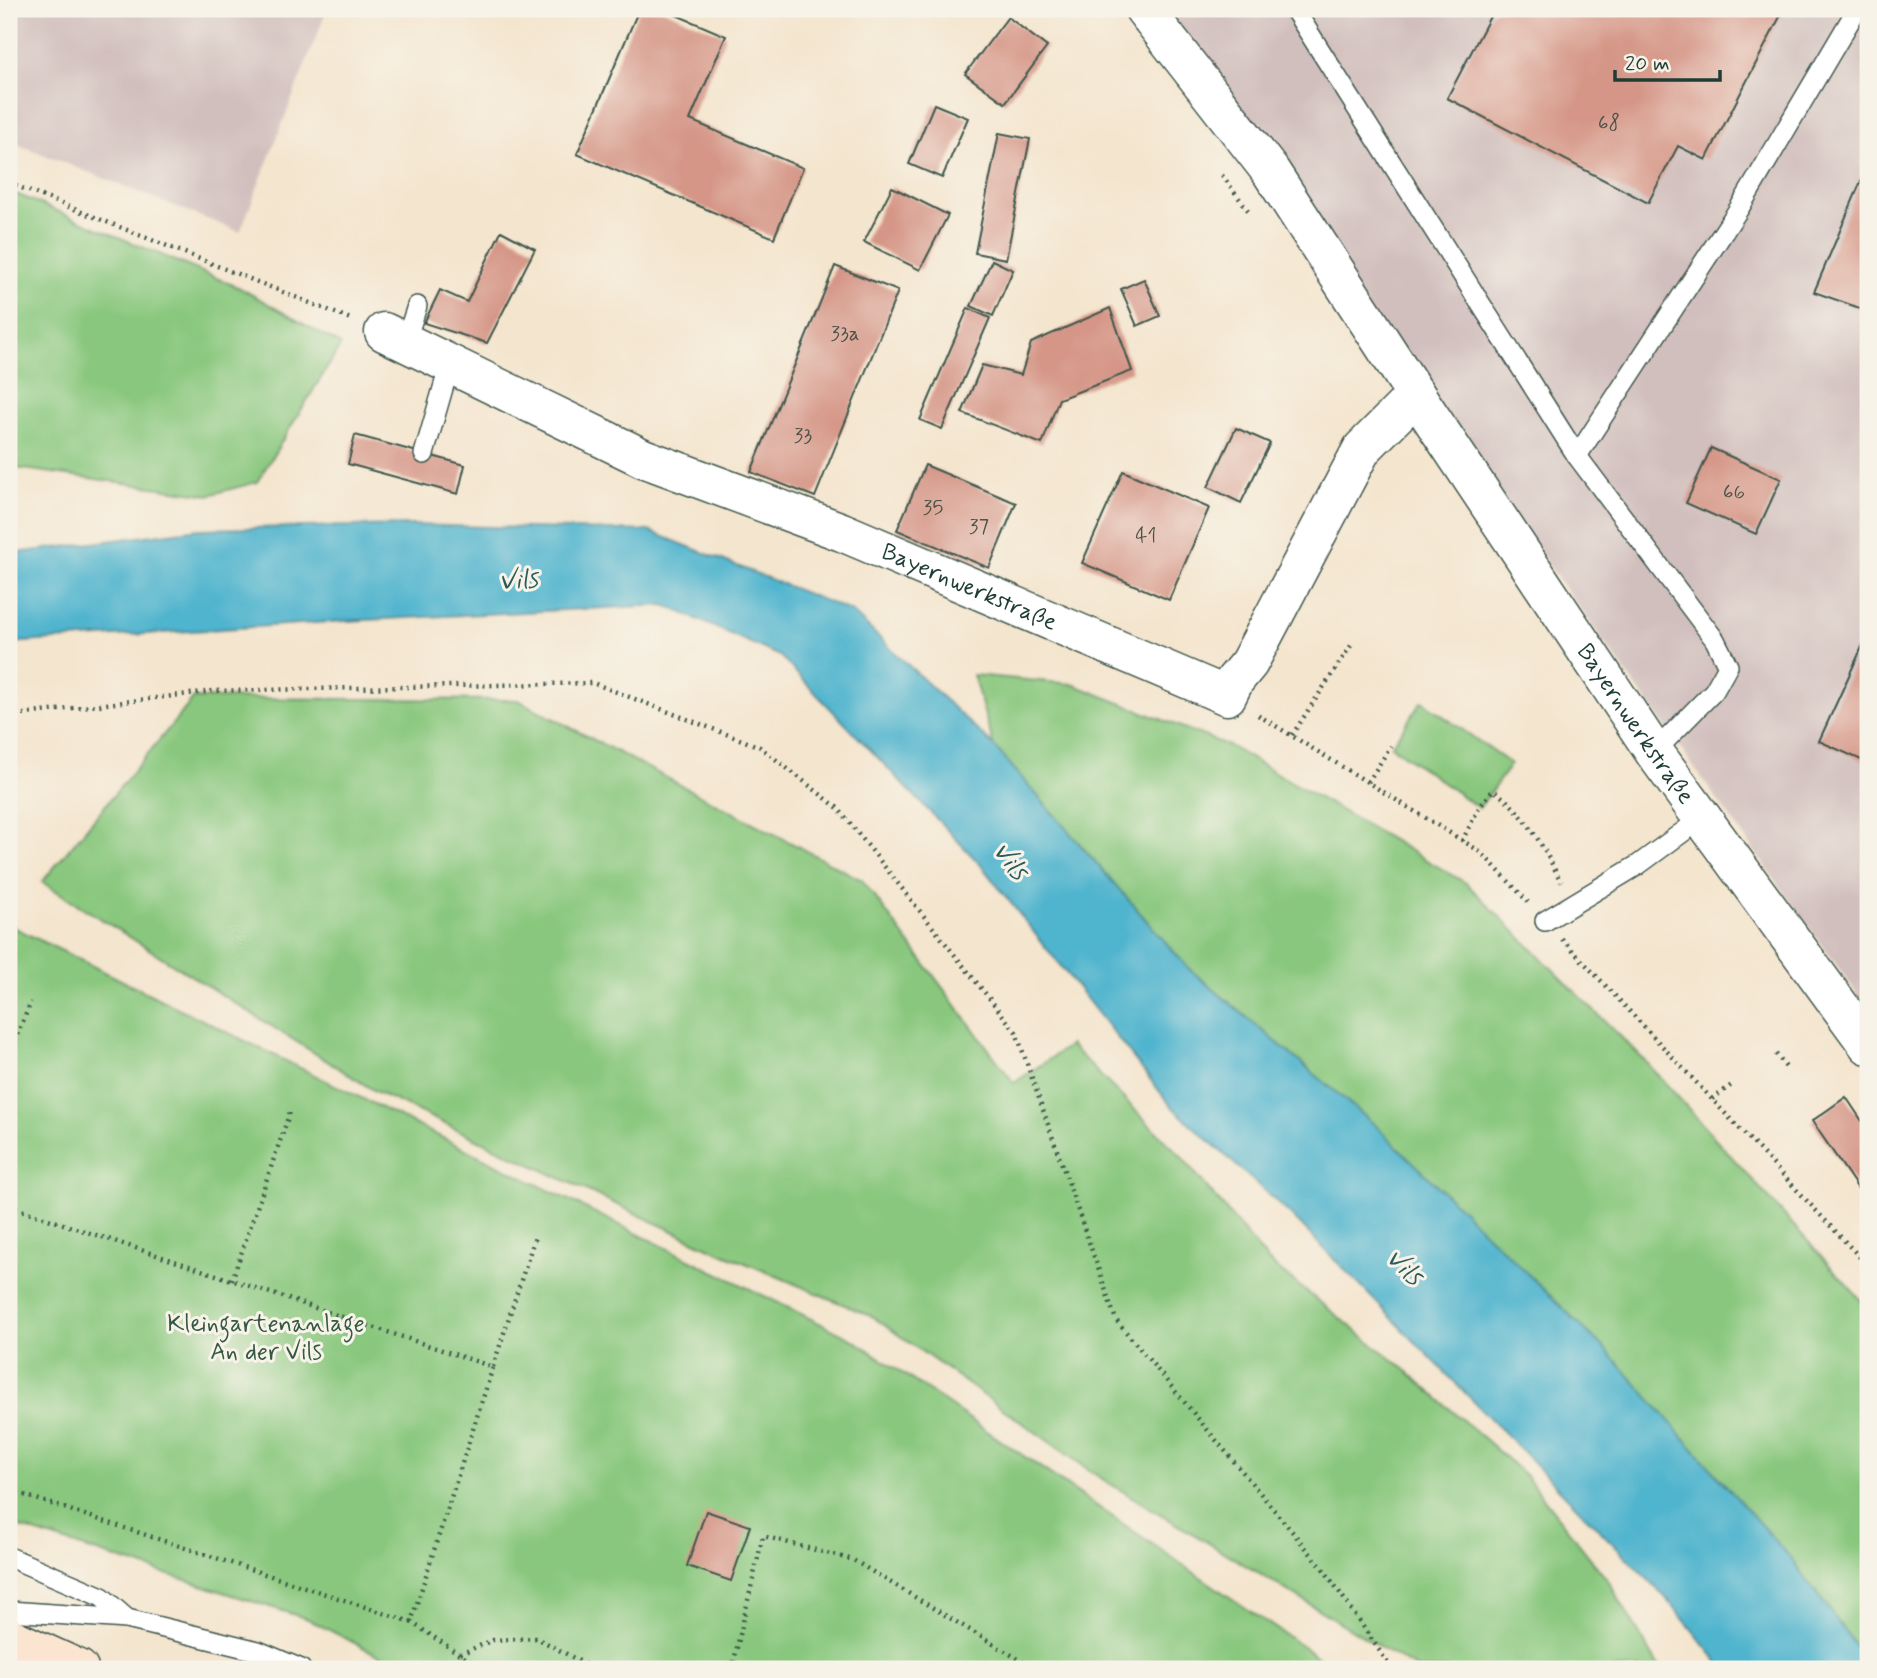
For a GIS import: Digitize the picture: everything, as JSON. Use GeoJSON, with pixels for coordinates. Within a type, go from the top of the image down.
{"type":"FeatureCollection","features":[{"type":"Feature","properties":{"kind":"main road"},"geometry":{"type":"LineString","coordinates":[[9,1637],[79,1669]]}},
{"type":"Feature","properties":{"kind":"street","name":"Bayernwerkstraße"},"geometry":{"type":"LineString","coordinates":[[1144,9],[1271,172],[1654,752],[1868,1045]]}},
{"type":"Feature","properties":{"kind":"street","name":"Bayernwerkstraße"},"geometry":{"type":"LineString","coordinates":[[395,338],[643,458],[842,532],[1227,696]]}},
{"type":"Feature","properties":{"kind":"street"},"geometry":{"type":"LineString","coordinates":[[1227,696],[1235,680],[1249,663],[1362,449],[1416,395]]}},
{"type":"Feature","properties":{"kind":"lane"},"geometry":{"type":"LineString","coordinates":[[1294,9],[1577,456],[1715,640],[1728,666],[1714,691],[1654,752]]}},
{"type":"Feature","properties":{"kind":"lane"},"geometry":{"type":"LineString","coordinates":[[1577,456],[1740,207],[1857,9]]}},
{"type":"Feature","properties":{"kind":"lane"},"geometry":{"type":"LineString","coordinates":[[395,338],[417,306]]}},
{"type":"Feature","properties":{"kind":"lane"},"geometry":{"type":"LineString","coordinates":[[424,454],[450,365]]}},
{"type":"Feature","properties":{"kind":"lane"},"geometry":{"type":"LineString","coordinates":[[1545,921],[1638,864],[1702,818]]}},
{"type":"Feature","properties":{"kind":"lane"},"geometry":{"type":"LineString","coordinates":[[9,1557],[102,1597],[127,1619]]}},
{"type":"Feature","properties":{"kind":"lane"},"geometry":{"type":"LineString","coordinates":[[9,1611],[127,1619],[258,1651],[301,1669]]}},
{"type":"Feature","properties":{"kind":"path"},"geometry":{"type":"LineString","coordinates":[[1222,174],[1254,219]]}},
{"type":"Feature","properties":{"kind":"path"},"geometry":{"type":"LineString","coordinates":[[9,183],[395,338]]}},
{"type":"Feature","properties":{"kind":"path"},"geometry":{"type":"LineString","coordinates":[[1292,735],[1352,644]]}},
{"type":"Feature","properties":{"kind":"path"},"geometry":{"type":"LineString","coordinates":[[9,716],[213,691],[593,683],[760,747],[838,808],[1016,1032],[1115,1320],[1325,1571],[1392,1669]]}},
{"type":"Feature","properties":{"kind":"path"},"geometry":{"type":"LineString","coordinates":[[1227,696],[1481,852],[1868,1266]]}},
{"type":"Feature","properties":{"kind":"path"},"geometry":{"type":"LineString","coordinates":[[1368,782],[1391,746]]}},
{"type":"Feature","properties":{"kind":"path"},"geometry":{"type":"LineString","coordinates":[[1462,841],[1479,808],[1493,790],[1510,801],[1532,831],[1549,857],[1572,905]]}},
{"type":"Feature","properties":{"kind":"path"},"geometry":{"type":"LineString","coordinates":[[9,1054],[30,1002]]}},
{"type":"Feature","properties":{"kind":"path"},"geometry":{"type":"LineString","coordinates":[[1776,1054],[1788,1070]]}},
{"type":"Feature","properties":{"kind":"path"},"geometry":{"type":"LineString","coordinates":[[1712,1099],[1733,1084]]}},
{"type":"Feature","properties":{"kind":"path"},"geometry":{"type":"LineString","coordinates":[[232,1280],[290,1112]]}},
{"type":"Feature","properties":{"kind":"path"},"geometry":{"type":"LineString","coordinates":[[9,1206],[493,1367]]}},
{"type":"Feature","properties":{"kind":"path"},"geometry":{"type":"LineString","coordinates":[[411,1622],[535,1237]]}},
{"type":"Feature","properties":{"kind":"path"},"geometry":{"type":"LineString","coordinates":[[9,1490],[411,1622],[482,1669]]}},
{"type":"Feature","properties":{"kind":"path"},"geometry":{"type":"LineString","coordinates":[[732,1669],[763,1536],[853,1560],[1035,1669]]}},
{"type":"Feature","properties":{"kind":"path"},"geometry":{"type":"LineString","coordinates":[[460,1654],[493,1640],[537,1638],[594,1669]]}},
{"type":"Feature","properties":{"kind":"shaded area"},"geometry":{"type":"Polygon","coordinates":[[[9,9],[327,9],[240,232],[9,141],[9,9]]]}},
{"type":"Feature","properties":{"kind":"shaded area"},"geometry":{"type":"Polygon","coordinates":[[[1148,9],[1868,9],[1868,1009],[1148,9]]]}},
{"type":"Feature","properties":{"kind":"green space"},"geometry":{"type":"Polygon","coordinates":[[[9,191],[240,288],[341,345],[257,482],[209,495],[9,467],[9,191]]]}},
{"type":"Feature","properties":{"kind":"green space"},"geometry":{"type":"Polygon","coordinates":[[[973,675],[1072,684],[1229,746],[1466,883],[1649,1065],[1868,1308],[1868,1662],[1792,1560],[1375,1125],[1188,968],[994,746],[973,675]]]}},
{"type":"Feature","properties":{"kind":"green space"},"geometry":{"type":"Polygon","coordinates":[[[194,698],[518,700],[862,880],[1014,1083],[1070,1045],[1181,1156],[1268,1261],[1407,1371],[1525,1475],[1609,1582],[1657,1664],[1663,1669],[1417,1669],[1099,1477],[873,1317],[703,1245],[375,1091],[42,882],[194,698]]]}},
{"type":"Feature","properties":{"kind":"green space"},"geometry":{"type":"Polygon","coordinates":[[[1422,701],[1511,764],[1479,808],[1391,746],[1422,701]]]}},
{"type":"Feature","properties":{"kind":"green space","name":"Kleingartenanlage An der Vils"},"geometry":{"type":"Polygon","coordinates":[[[9,925],[854,1340],[1335,1669],[405,1669],[308,1619],[9,1524],[9,925]]]}},
{"type":"Feature","properties":{"kind":"water","name":"Vils"},"geometry":{"type":"Polygon","coordinates":[[[409,525],[649,531],[851,611],[994,746],[1188,968],[1375,1125],[1609,1353],[1792,1560],[1868,1663],[1868,1669],[1724,1669],[1668,1600],[1291,1215],[1172,1107],[980,864],[780,656],[665,605],[345,621],[9,643],[9,554],[199,529],[409,525]]]}},
{"type":"Feature","properties":{"kind":"building"},"geometry":{"type":"Polygon","coordinates":[[[639,9],[662,9],[726,36],[690,120],[803,168],[774,238],[577,154],[639,9]]]}},
{"type":"Feature","properties":{"kind":"building"},"geometry":{"type":"Polygon","coordinates":[[[1494,9],[1784,9],[1706,160],[1678,146],[1648,203],[1447,98],[1494,9]]]}},
{"type":"Feature","properties":{"kind":"building"},"geometry":{"type":"Polygon","coordinates":[[[1008,17],[1047,47],[1005,103],[965,74],[1008,17]]]}},
{"type":"Feature","properties":{"kind":"building"},"geometry":{"type":"Polygon","coordinates":[[[934,104],[968,118],[942,178],[909,164],[934,104]]]}},
{"type":"Feature","properties":{"kind":"building"},"geometry":{"type":"Polygon","coordinates":[[[999,133],[1030,139],[1006,259],[975,253],[999,133]]]}},
{"type":"Feature","properties":{"kind":"building"},"geometry":{"type":"Polygon","coordinates":[[[1864,174],[1868,176],[1868,311],[1814,292],[1864,174]]]}},
{"type":"Feature","properties":{"kind":"building"},"geometry":{"type":"Polygon","coordinates":[[[892,187],[948,215],[920,270],[864,242],[892,187]]]}},
{"type":"Feature","properties":{"kind":"building"},"geometry":{"type":"Polygon","coordinates":[[[501,231],[535,249],[487,343],[424,323],[440,290],[467,302],[501,231]]]}},
{"type":"Feature","properties":{"kind":"building"},"geometry":{"type":"Polygon","coordinates":[[[992,260],[1013,270],[993,316],[971,306],[992,260]]]}},
{"type":"Feature","properties":{"kind":"building"},"geometry":{"type":"Polygon","coordinates":[[[835,266],[898,291],[815,497],[751,472],[835,266]]]}},
{"type":"Feature","properties":{"kind":"building"},"geometry":{"type":"Polygon","coordinates":[[[1144,279],[1160,316],[1137,326],[1121,289],[1144,279]]]}},
{"type":"Feature","properties":{"kind":"building"},"geometry":{"type":"Polygon","coordinates":[[[968,308],[990,318],[942,429],[920,420],[968,308]]]}},
{"type":"Feature","properties":{"kind":"building"},"geometry":{"type":"Polygon","coordinates":[[[1110,308],[1132,371],[1059,399],[1042,444],[962,413],[982,365],[1021,375],[1031,343],[1110,308]]]}},
{"type":"Feature","properties":{"kind":"building"},"geometry":{"type":"Polygon","coordinates":[[[1236,428],[1270,443],[1241,503],[1208,487],[1236,428]]]}},
{"type":"Feature","properties":{"kind":"building"},"geometry":{"type":"Polygon","coordinates":[[[355,435],[465,465],[458,494],[348,464],[355,435]]]}},
{"type":"Feature","properties":{"kind":"building"},"geometry":{"type":"Polygon","coordinates":[[[1711,448],[1781,479],[1756,534],[1686,503],[1711,448]]]}},
{"type":"Feature","properties":{"kind":"building"},"geometry":{"type":"Polygon","coordinates":[[[925,465],[1016,503],[989,568],[897,530],[925,465]]]}},
{"type":"Feature","properties":{"kind":"building"},"geometry":{"type":"Polygon","coordinates":[[[1123,471],[1209,508],[1169,600],[1082,563],[1123,471]]]}},
{"type":"Feature","properties":{"kind":"building"},"geometry":{"type":"Polygon","coordinates":[[[1868,634],[1868,763],[1819,741],[1868,634]]]}},
{"type":"Feature","properties":{"kind":"building"},"geometry":{"type":"Polygon","coordinates":[[[1846,1097],[1868,1130],[1868,1184],[1859,1190],[1812,1121],[1846,1097]]]}},
{"type":"Feature","properties":{"kind":"building"},"geometry":{"type":"Polygon","coordinates":[[[706,1511],[750,1526],[731,1581],[687,1566],[706,1511]]]}}]}
